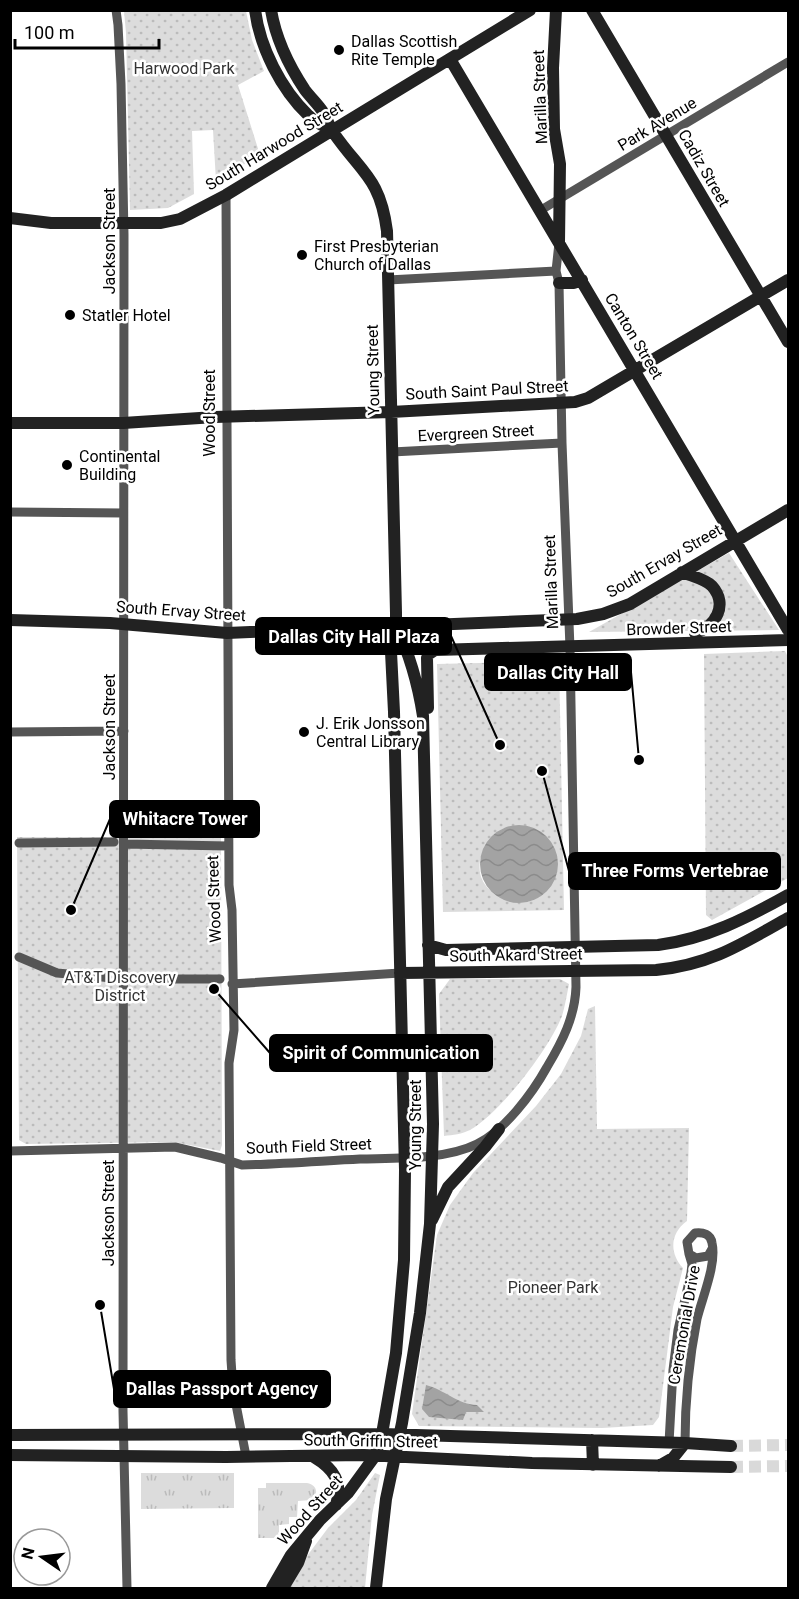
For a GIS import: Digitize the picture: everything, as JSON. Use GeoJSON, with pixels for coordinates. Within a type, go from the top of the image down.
{"type":"FeatureCollection","features":[{"type":"Feature","properties":{"kind":"main road","name":"Young Street"},"geometry":{"type":"LineString","coordinates":[[255,10],[263,41],[280,78],[309,116],[332,130]]}},
{"type":"Feature","properties":{"kind":"main road","name":"Young Street"},"geometry":{"type":"LineString","coordinates":[[270,10],[282,48],[307,92],[325,115],[332,130],[368,174],[379,195],[387,231],[396,626],[391,652],[400,973],[404,1248],[396,1353],[382,1434],[375,1456]]}},
{"type":"Feature","properties":{"kind":"main road","name":"Marilla Street"},"geometry":{"type":"LineString","coordinates":[[556,10],[553,61],[555,137],[560,164],[559,243]]}},
{"type":"Feature","properties":{"kind":"main road","name":"Cadiz Street"},"geometry":{"type":"LineString","coordinates":[[591,10],[789,342]]}},
{"type":"Feature","properties":{"kind":"main road","name":"South Harwood Street"},"geometry":{"type":"LineString","coordinates":[[10,218],[51,223],[124,224],[174,221],[226,195],[526,12]]}},
{"type":"Feature","properties":{"kind":"main road","name":"Canton Street"},"geometry":{"type":"LineString","coordinates":[[450,59],[789,630]]}},
{"type":"Feature","properties":{"kind":"main road"},"geometry":{"type":"LineString","coordinates":[[558,277],[574,283],[582,280]]}},
{"type":"Feature","properties":{"kind":"main road","name":"South Saint Paul Street"},"geometry":{"type":"LineString","coordinates":[[10,423],[123,423],[562,403],[588,398],[789,280]]}},
{"type":"Feature","properties":{"kind":"main road","name":"South Ervay Street"},"geometry":{"type":"LineString","coordinates":[[10,620],[123,624],[227,633],[569,619],[617,610],[789,510]]}},
{"type":"Feature","properties":{"kind":"main road"},"geometry":{"type":"LineString","coordinates":[[682,573],[707,582],[717,593],[719,608],[717,616],[712,625],[695,633],[739,642]]}},
{"type":"Feature","properties":{"kind":"main road","name":"Young Street"},"geometry":{"type":"LineString","coordinates":[[376,1588],[380,1536],[420,1313],[430,1224],[433,1124],[425,747],[419,690],[407,649],[396,626]]}},
{"type":"Feature","properties":{"kind":"main road","name":"Browder Street"},"geometry":{"type":"LineString","coordinates":[[425,747],[428,702],[427,658],[432,651],[789,640]]}},
{"type":"Feature","properties":{"kind":"main road","name":"South Akard Street"},"geometry":{"type":"LineString","coordinates":[[428,945],[446,951],[658,945],[698,938],[738,922],[789,895]]}},
{"type":"Feature","properties":{"kind":"main road","name":"South Akard Street"},"geometry":{"type":"LineString","coordinates":[[400,973],[679,968],[724,954],[789,918]]}},
{"type":"Feature","properties":{"kind":"main road"},"geometry":{"type":"LineString","coordinates":[[430,1224],[448,1187],[499,1129]]}},
{"type":"Feature","properties":{"kind":"main road","name":"South Griffin Street"},"geometry":{"type":"LineString","coordinates":[[10,1435],[399,1434],[731,1446]]}},
{"type":"Feature","properties":{"kind":"main road"},"geometry":{"type":"LineString","coordinates":[[592,1440],[593,1465]]}},
{"type":"Feature","properties":{"kind":"main road"},"geometry":{"type":"LineString","coordinates":[[658,1466],[673,1458],[685,1443]]}},
{"type":"Feature","properties":{"kind":"main road","name":"South Griffin Street"},"geometry":{"type":"LineString","coordinates":[[10,1455],[375,1456],[593,1465],[731,1467]]}},
{"type":"Feature","properties":{"kind":"main road"},"geometry":{"type":"LineString","coordinates":[[313,1456],[332,1469],[336,1477],[339,1495],[336,1505]]}},
{"type":"Feature","properties":{"kind":"main road","name":"Wood Street"},"geometry":{"type":"LineString","coordinates":[[272,1588],[291,1555],[307,1534],[358,1481],[375,1456]]}},
{"type":"Feature","properties":{"kind":"main road"},"geometry":{"type":"LineString","coordinates":[[284,1588],[298,1563],[307,1534]]}},
{"type":"Feature","properties":{"kind":"street","name":"Jackson Street"},"geometry":{"type":"LineString","coordinates":[[116,10],[121,84],[124,224],[124,731],[119,843],[124,979],[124,1456],[127,1588]]}},
{"type":"Feature","properties":{"kind":"street","name":"Park Avenue"},"geometry":{"type":"LineString","coordinates":[[541,210],[789,62]]}},
{"type":"Feature","properties":{"kind":"street","name":"Wood Street"},"geometry":{"type":"LineString","coordinates":[[226,195],[228,846],[234,1030],[230,1059],[231,1360],[233,1389],[246,1456]]}},
{"type":"Feature","properties":{"kind":"street","name":"Marilla Street"},"geometry":{"type":"LineString","coordinates":[[432,1155],[478,1144],[499,1129],[533,1090],[562,1042],[573,1013],[576,947],[570,648],[562,443],[559,243]]}},
{"type":"Feature","properties":{"kind":"street"},"geometry":{"type":"LineString","coordinates":[[388,280],[558,277]]}},
{"type":"Feature","properties":{"kind":"street","name":"Evergreen Street"},"geometry":{"type":"LineString","coordinates":[[392,452],[562,443]]}},
{"type":"Feature","properties":{"kind":"street"},"geometry":{"type":"LineString","coordinates":[[10,512],[123,513]]}},
{"type":"Feature","properties":{"kind":"street"},"geometry":{"type":"LineString","coordinates":[[10,732],[124,731]]}},
{"type":"Feature","properties":{"kind":"street"},"geometry":{"type":"LineString","coordinates":[[19,843],[228,846]]}},
{"type":"Feature","properties":{"kind":"street"},"geometry":{"type":"LineString","coordinates":[[19,957],[57,973],[124,979],[220,979]]}},
{"type":"Feature","properties":{"kind":"street","name":"South Akard Street"},"geometry":{"type":"LineString","coordinates":[[232,984],[400,973]]}},
{"type":"Feature","properties":{"kind":"street","name":"South Field Street"},"geometry":{"type":"LineString","coordinates":[[10,1151],[175,1147],[242,1165],[432,1155]]}},
{"type":"Feature","properties":{"kind":"street","name":"Ceremonial Drive"},"geometry":{"type":"LineString","coordinates":[[669,1443],[673,1370],[678,1330],[692,1264],[687,1242],[691,1235],[699,1232],[710,1237],[711,1266],[690,1360],[685,1443]]}},
{"type":"Feature","properties":{"kind":"street","name":"Ceremonial Drive"},"geometry":{"type":"LineString","coordinates":[[689,1254],[700,1259],[708,1256],[712,1249]]}},
{"type":"Feature","properties":{"kind":"green space","name":"Harwood Park"},"geometry":{"type":"Polygon","coordinates":[[[124,11],[246,11],[252,40],[264,71],[238,85],[260,155],[216,181],[213,130],[192,131],[194,194],[168,208],[130,210],[124,11]]]}},
{"type":"Feature","properties":{"kind":"green space"},"geometry":{"type":"Polygon","coordinates":[[[729,553],[779,630],[589,632],[729,553]]]}},
{"type":"Feature","properties":{"kind":"green space"},"geometry":{"type":"Polygon","coordinates":[[[785,651],[788,657],[788,878],[712,920],[706,915],[704,654],[785,651]]]}},
{"type":"Feature","properties":{"kind":"green space"},"geometry":{"type":"Polygon","coordinates":[[[559,661],[564,910],[443,912],[437,664],[559,661]],[[504,828],[497,833],[485,847],[480,864],[480,873],[489,889],[513,900],[523,902],[534,900],[557,862],[555,849],[547,838],[504,828]]]}},
{"type":"Feature","properties":{"kind":"green space","name":"AT&T Discovery District"},"geometry":{"type":"Polygon","coordinates":[[[17,837],[221,837],[222,1145],[220,1151],[174,1142],[26,1144],[19,1140],[17,837]]]}},
{"type":"Feature","properties":{"kind":"green space"},"geometry":{"type":"Polygon","coordinates":[[[450,979],[560,979],[569,984],[562,1016],[556,1030],[523,1079],[496,1109],[470,1130],[444,1136],[439,994],[450,979]]]}},
{"type":"Feature","properties":{"kind":"green space","name":"Pioneer Park"},"geometry":{"type":"Polygon","coordinates":[[[595,1006],[597,1129],[689,1128],[687,1221],[677,1231],[673,1243],[675,1256],[683,1268],[673,1307],[659,1417],[653,1425],[602,1428],[419,1426],[412,1414],[437,1235],[450,1205],[473,1173],[536,1106],[561,1074],[581,1036],[588,1009],[595,1006]]]}},
{"type":"Feature","properties":{"kind":"green space"},"geometry":{"type":"Polygon","coordinates":[[[141,1473],[234,1473],[234,1508],[141,1509],[141,1473]]]}},
{"type":"Feature","properties":{"kind":"green space"},"geometry":{"type":"Polygon","coordinates":[[[375,1473],[380,1475],[372,1515],[365,1588],[289,1588],[307,1556],[328,1528],[356,1500],[375,1473]]]}},
{"type":"Feature","properties":{"kind":"green space"},"geometry":{"type":"Polygon","coordinates":[[[266,1483],[307,1483],[316,1490],[316,1495],[312,1500],[298,1501],[297,1517],[289,1517],[289,1524],[279,1525],[279,1538],[258,1538],[258,1488],[266,1488],[266,1483]]]}},
{"type":"Feature","properties":{"kind":"water"},"geometry":{"type":"Polygon","coordinates":[[[519,825],[534,828],[546,837],[555,849],[558,864],[555,879],[546,891],[534,900],[519,903],[504,900],[492,891],[483,879],[480,864],[483,849],[492,837],[504,828],[519,825]]]}},
{"type":"Feature","properties":{"kind":"water"},"geometry":{"type":"Polygon","coordinates":[[[426,1385],[464,1402],[477,1405],[484,1412],[466,1412],[463,1420],[429,1417],[422,1409],[426,1385]]]}},
{"type":"Feature","properties":{"kind":"tunnel"},"geometry":{"type":"LineString","coordinates":[[731,1446],[788,1445]]}},
{"type":"Feature","properties":{"kind":"tunnel"},"geometry":{"type":"LineString","coordinates":[[731,1467],[788,1466]]}},
{"type":"Feature","properties":{"kind":"place","name":"Dallas Scottish Rite Temple"},"geometry":{"type":"Point","coordinates":[339,50]}},
{"type":"Feature","properties":{"kind":"place","name":"First Presbyterian Church of Dallas"},"geometry":{"type":"Point","coordinates":[302,255]}},
{"type":"Feature","properties":{"kind":"place","name":"Statler Hotel"},"geometry":{"type":"Point","coordinates":[70,315]}},
{"type":"Feature","properties":{"kind":"place","name":"Continental Building"},"geometry":{"type":"Point","coordinates":[67,465]}},
{"type":"Feature","properties":{"kind":"place","name":"J. Erik Jonsson Central Library"},"geometry":{"type":"Point","coordinates":[304,732]}},
{"type":"Feature","properties":{"kind":"place","name":"Dallas City Hall Plaza"},"geometry":{"type":"Point","coordinates":[500,745]}},
{"type":"Feature","properties":{"kind":"place","name":"Dallas City Hall"},"geometry":{"type":"Point","coordinates":[639,760]}},
{"type":"Feature","properties":{"kind":"place","name":"Three Forms Vertebrae"},"geometry":{"type":"Point","coordinates":[542,771]}},
{"type":"Feature","properties":{"kind":"place","name":"Whitacre Tower"},"geometry":{"type":"Point","coordinates":[71,910]}},
{"type":"Feature","properties":{"kind":"place","name":"Spirit of Communication"},"geometry":{"type":"Point","coordinates":[214,989]}},
{"type":"Feature","properties":{"kind":"place","name":"Dallas Passport Agency"},"geometry":{"type":"Point","coordinates":[100,1305]}}]}
